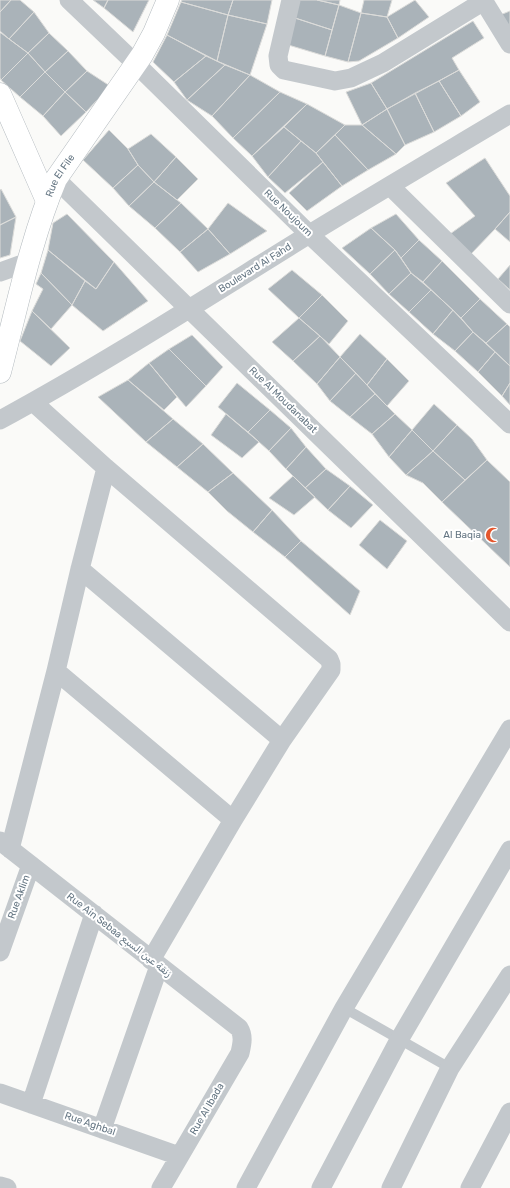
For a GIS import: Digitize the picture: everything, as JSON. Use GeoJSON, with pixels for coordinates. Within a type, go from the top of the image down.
{"type":"FeatureCollection","features":[{"type":"Feature","properties":{"kind":"street","name":"Rue Noujoum"},"geometry":{"type":"LineString","coordinates":[[69,0],[309,234],[510,424]]}},
{"type":"Feature","properties":{"kind":"street","name":"Rue El File"},"geometry":{"type":"LineString","coordinates":[[0,372],[28,262],[47,201],[56,179],[149,44],[168,0]]}},
{"type":"Feature","properties":{"kind":"street"},"geometry":{"type":"LineString","coordinates":[[291,0],[278,56],[279,65],[284,70],[335,81],[351,78],[383,64],[483,1],[510,44]]}},
{"type":"Feature","properties":{"kind":"street"},"geometry":{"type":"LineString","coordinates":[[0,94],[47,201]]}},
{"type":"Feature","properties":{"kind":"street","name":"Boulevard Al Fahd"},"geometry":{"type":"LineString","coordinates":[[0,420],[33,402],[190,308],[309,234],[510,114]]}},
{"type":"Feature","properties":{"kind":"street","name":"Rue Al Moudanabat"},"geometry":{"type":"LineString","coordinates":[[56,179],[190,308],[510,622]]}},
{"type":"Feature","properties":{"kind":"street"},"geometry":{"type":"LineString","coordinates":[[390,186],[510,304]]}},
{"type":"Feature","properties":{"kind":"street"},"geometry":{"type":"LineString","coordinates":[[0,272],[28,262]]}},
{"type":"Feature","properties":{"kind":"street"},"geometry":{"type":"LineString","coordinates":[[33,402],[106,468],[329,659],[331,664],[331,670],[282,740],[233,820],[155,963],[102,1129]]}},
{"type":"Feature","properties":{"kind":"street"},"geometry":{"type":"LineString","coordinates":[[5,845],[56,671],[106,468]]}},
{"type":"Feature","properties":{"kind":"street"},"geometry":{"type":"LineString","coordinates":[[80,569],[282,740]]}},
{"type":"Feature","properties":{"kind":"street"},"geometry":{"type":"LineString","coordinates":[[56,671],[233,820]]}},
{"type":"Feature","properties":{"kind":"street"},"geometry":{"type":"LineString","coordinates":[[246,1188],[344,1008],[510,729]]}},
{"type":"Feature","properties":{"kind":"street","name":"Rue Ain Sebaa زنقة عين السبع"},"geometry":{"type":"LineString","coordinates":[[5,845],[239,1028]]}},
{"type":"Feature","properties":{"kind":"street"},"geometry":{"type":"LineString","coordinates":[[321,1188],[398,1040],[510,850]]}},
{"type":"Feature","properties":{"kind":"street","name":"Rue Aklim"},"geometry":{"type":"LineString","coordinates":[[0,952],[4,926],[31,865]]}},
{"type":"Feature","properties":{"kind":"street"},"geometry":{"type":"LineString","coordinates":[[31,1104],[94,914]]}},
{"type":"Feature","properties":{"kind":"street"},"geometry":{"type":"LineString","coordinates":[[391,1188],[450,1068],[510,975]]}},
{"type":"Feature","properties":{"kind":"street","name":"Rue Al Ibada"},"geometry":{"type":"LineString","coordinates":[[162,1188],[179,1156],[240,1053],[242,1032],[239,1028]]}},
{"type":"Feature","properties":{"kind":"street","name":"Rue Aghbal"},"geometry":{"type":"LineString","coordinates":[[0,1093],[179,1156]]}},
{"type":"Feature","properties":{"kind":"street"},"geometry":{"type":"LineString","coordinates":[[470,1188],[510,1112]]}},
{"type":"Feature","properties":{"kind":"street"},"geometry":{"type":"LineString","coordinates":[[0,1186],[7,1188]]}},
{"type":"Feature","properties":{"kind":"lane"},"geometry":{"type":"LineString","coordinates":[[344,1008],[398,1040],[450,1068]]}},
{"type":"Feature","properties":{"kind":"building"},"geometry":{"type":"Polygon","coordinates":[[[0,0],[11,0],[0,12],[0,0]]]}},
{"type":"Feature","properties":{"kind":"building"},"geometry":{"type":"Polygon","coordinates":[[[11,0],[20,0],[34,12],[9,39],[0,31],[0,12],[11,0]]]}},
{"type":"Feature","properties":{"kind":"building"},"geometry":{"type":"Polygon","coordinates":[[[93,0],[108,0],[104,8],[93,0]]]}},
{"type":"Feature","properties":{"kind":"building"},"geometry":{"type":"Polygon","coordinates":[[[108,0],[149,0],[133,32],[104,8],[108,0]]]}},
{"type":"Feature","properties":{"kind":"building"},"geometry":{"type":"Polygon","coordinates":[[[182,0],[233,0],[228,15],[181,2],[182,0]]]}},
{"type":"Feature","properties":{"kind":"building"},"geometry":{"type":"Polygon","coordinates":[[[233,0],[272,0],[267,24],[228,15],[233,0]]]}},
{"type":"Feature","properties":{"kind":"building"},"geometry":{"type":"Polygon","coordinates":[[[297,0],[317,0],[339,5],[332,30],[292,17],[297,0]]]}},
{"type":"Feature","properties":{"kind":"building"},"geometry":{"type":"Polygon","coordinates":[[[317,0],[340,0],[339,5],[317,0]]]}},
{"type":"Feature","properties":{"kind":"building"},"geometry":{"type":"Polygon","coordinates":[[[364,0],[392,0],[387,17],[361,13],[364,0]]]}},
{"type":"Feature","properties":{"kind":"building"},"geometry":{"type":"Polygon","coordinates":[[[415,0],[429,17],[398,38],[387,17],[415,0]]]}},
{"type":"Feature","properties":{"kind":"building"},"geometry":{"type":"Polygon","coordinates":[[[181,2],[228,15],[217,61],[167,35],[181,2]]]}},
{"type":"Feature","properties":{"kind":"building"},"geometry":{"type":"Polygon","coordinates":[[[339,5],[361,13],[348,62],[325,56],[339,5]]]}},
{"type":"Feature","properties":{"kind":"building"},"geometry":{"type":"Polygon","coordinates":[[[510,11],[510,29],[500,15],[510,11]]]}},
{"type":"Feature","properties":{"kind":"building"},"geometry":{"type":"Polygon","coordinates":[[[34,12],[49,33],[28,53],[9,39],[34,12]]]}},
{"type":"Feature","properties":{"kind":"building"},"geometry":{"type":"Polygon","coordinates":[[[361,13],[387,17],[398,38],[359,61],[348,62],[361,13]]]}},
{"type":"Feature","properties":{"kind":"building"},"geometry":{"type":"Polygon","coordinates":[[[228,15],[267,24],[250,75],[217,61],[228,15]]]}},
{"type":"Feature","properties":{"kind":"building"},"geometry":{"type":"Polygon","coordinates":[[[292,17],[332,30],[325,56],[285,44],[292,17]]]}},
{"type":"Feature","properties":{"kind":"building"},"geometry":{"type":"Polygon","coordinates":[[[473,21],[484,38],[452,58],[459,70],[387,109],[371,83],[473,21]]]}},
{"type":"Feature","properties":{"kind":"building"},"geometry":{"type":"Polygon","coordinates":[[[0,33],[28,53],[1,80],[0,78],[0,33]]]}},
{"type":"Feature","properties":{"kind":"building"},"geometry":{"type":"Polygon","coordinates":[[[49,33],[68,51],[45,72],[28,53],[49,33]]]}},
{"type":"Feature","properties":{"kind":"building"},"geometry":{"type":"Polygon","coordinates":[[[167,35],[206,56],[174,82],[153,62],[167,35]]]}},
{"type":"Feature","properties":{"kind":"building"},"geometry":{"type":"Polygon","coordinates":[[[68,51],[87,71],[65,92],[45,72],[68,51]]]}},
{"type":"Feature","properties":{"kind":"building"},"geometry":{"type":"Polygon","coordinates":[[[28,53],[45,72],[20,97],[1,80],[28,53]]]}},
{"type":"Feature","properties":{"kind":"building"},"geometry":{"type":"Polygon","coordinates":[[[206,56],[225,65],[187,100],[174,82],[206,56]]]}},
{"type":"Feature","properties":{"kind":"building"},"geometry":{"type":"Polygon","coordinates":[[[225,65],[250,75],[212,116],[187,100],[225,65]]]}},
{"type":"Feature","properties":{"kind":"building"},"geometry":{"type":"Polygon","coordinates":[[[459,70],[480,102],[461,116],[439,81],[459,70]]]}},
{"type":"Feature","properties":{"kind":"building"},"geometry":{"type":"Polygon","coordinates":[[[87,71],[110,86],[86,112],[65,92],[87,71]]]}},
{"type":"Feature","properties":{"kind":"building"},"geometry":{"type":"Polygon","coordinates":[[[45,72],[65,92],[43,116],[20,97],[45,72]]]}},
{"type":"Feature","properties":{"kind":"building"},"geometry":{"type":"Polygon","coordinates":[[[250,75],[280,92],[233,138],[212,116],[250,75]]]}},
{"type":"Feature","properties":{"kind":"building"},"geometry":{"type":"Polygon","coordinates":[[[439,81],[461,116],[434,132],[415,93],[439,81]]]}},
{"type":"Feature","properties":{"kind":"building"},"geometry":{"type":"Polygon","coordinates":[[[371,83],[387,109],[362,125],[346,92],[371,83]]]}},
{"type":"Feature","properties":{"kind":"building"},"geometry":{"type":"Polygon","coordinates":[[[65,92],[86,112],[61,136],[43,116],[65,92]]]}},
{"type":"Feature","properties":{"kind":"building"},"geometry":{"type":"Polygon","coordinates":[[[280,92],[307,104],[252,156],[233,138],[280,92]]]}},
{"type":"Feature","properties":{"kind":"building"},"geometry":{"type":"Polygon","coordinates":[[[415,93],[434,132],[405,145],[387,109],[415,93]]]}},
{"type":"Feature","properties":{"kind":"building"},"geometry":{"type":"Polygon","coordinates":[[[307,104],[345,125],[316,153],[284,127],[307,104]]]}},
{"type":"Feature","properties":{"kind":"building"},"geometry":{"type":"Polygon","coordinates":[[[387,109],[405,145],[396,154],[362,125],[387,109]]]}},
{"type":"Feature","properties":{"kind":"building"},"geometry":{"type":"Polygon","coordinates":[[[345,125],[362,125],[396,154],[368,170],[335,135],[345,125]]]}},
{"type":"Feature","properties":{"kind":"building"},"geometry":{"type":"Polygon","coordinates":[[[284,127],[301,141],[268,177],[252,156],[284,127]]]}},
{"type":"Feature","properties":{"kind":"building"},"geometry":{"type":"Polygon","coordinates":[[[109,130],[128,149],[138,165],[113,188],[83,160],[109,130]]]}},
{"type":"Feature","properties":{"kind":"building"},"geometry":{"type":"Polygon","coordinates":[[[151,134],[176,157],[154,182],[138,165],[128,149],[151,134]]]}},
{"type":"Feature","properties":{"kind":"building"},"geometry":{"type":"Polygon","coordinates":[[[335,135],[368,170],[342,186],[316,153],[335,135]]]}},
{"type":"Feature","properties":{"kind":"building"},"geometry":{"type":"Polygon","coordinates":[[[301,141],[316,153],[323,162],[285,193],[268,177],[301,141]]]}},
{"type":"Feature","properties":{"kind":"building"},"geometry":{"type":"Polygon","coordinates":[[[176,157],[198,179],[177,200],[154,182],[176,157]]]}},
{"type":"Feature","properties":{"kind":"building"},"geometry":{"type":"Polygon","coordinates":[[[485,158],[510,196],[510,212],[471,254],[450,234],[475,216],[446,183],[485,158]]]}},
{"type":"Feature","properties":{"kind":"building"},"geometry":{"type":"Polygon","coordinates":[[[323,162],[342,186],[307,211],[289,193],[323,162]]]}},
{"type":"Feature","properties":{"kind":"building"},"geometry":{"type":"Polygon","coordinates":[[[138,165],[154,182],[129,206],[113,188],[138,165]]]}},
{"type":"Feature","properties":{"kind":"building"},"geometry":{"type":"Polygon","coordinates":[[[154,182],[181,203],[155,228],[129,206],[154,182]]]}},
{"type":"Feature","properties":{"kind":"building"},"geometry":{"type":"Polygon","coordinates":[[[1,189],[16,217],[0,225],[0,190],[1,189]]]}},
{"type":"Feature","properties":{"kind":"building"},"geometry":{"type":"Polygon","coordinates":[[[181,203],[208,229],[180,252],[155,228],[181,203]]]}},
{"type":"Feature","properties":{"kind":"building"},"geometry":{"type":"Polygon","coordinates":[[[228,203],[267,231],[230,254],[208,229],[228,203]]]}},
{"type":"Feature","properties":{"kind":"building"},"geometry":{"type":"Polygon","coordinates":[[[510,212],[510,242],[495,229],[510,212]]]}},
{"type":"Feature","properties":{"kind":"building"},"geometry":{"type":"Polygon","coordinates":[[[67,214],[114,262],[96,289],[48,250],[53,223],[67,214]]]}},
{"type":"Feature","properties":{"kind":"building"},"geometry":{"type":"Polygon","coordinates":[[[396,214],[419,240],[401,258],[395,250],[371,228],[396,214]]]}},
{"type":"Feature","properties":{"kind":"building"},"geometry":{"type":"Polygon","coordinates":[[[16,217],[10,255],[0,258],[0,225],[16,217]]]}},
{"type":"Feature","properties":{"kind":"building"},"geometry":{"type":"Polygon","coordinates":[[[371,228],[395,250],[370,274],[342,248],[371,228]]]}},
{"type":"Feature","properties":{"kind":"building"},"geometry":{"type":"Polygon","coordinates":[[[208,229],[230,254],[198,272],[180,252],[208,229]]]}},
{"type":"Feature","properties":{"kind":"building"},"geometry":{"type":"Polygon","coordinates":[[[419,240],[442,261],[423,282],[411,273],[401,258],[419,240]]]}},
{"type":"Feature","properties":{"kind":"building"},"geometry":{"type":"Polygon","coordinates":[[[48,250],[85,281],[72,305],[41,273],[48,250]]]}},
{"type":"Feature","properties":{"kind":"building"},"geometry":{"type":"Polygon","coordinates":[[[395,250],[411,273],[389,294],[370,274],[395,250]]]}},
{"type":"Feature","properties":{"kind":"building"},"geometry":{"type":"Polygon","coordinates":[[[442,261],[480,299],[461,318],[423,282],[442,261]]]}},
{"type":"Feature","properties":{"kind":"building"},"geometry":{"type":"Polygon","coordinates":[[[114,262],[148,301],[103,331],[72,305],[85,281],[96,289],[114,262]]]}},
{"type":"Feature","properties":{"kind":"building"},"geometry":{"type":"Polygon","coordinates":[[[510,265],[510,290],[498,279],[510,265]]]}},
{"type":"Feature","properties":{"kind":"building"},"geometry":{"type":"Polygon","coordinates":[[[292,270],[322,295],[299,318],[268,289],[292,270]]]}},
{"type":"Feature","properties":{"kind":"building"},"geometry":{"type":"Polygon","coordinates":[[[41,273],[72,305],[51,329],[32,311],[43,289],[36,284],[41,273]]]}},
{"type":"Feature","properties":{"kind":"building"},"geometry":{"type":"Polygon","coordinates":[[[411,273],[431,290],[409,312],[389,294],[411,273]]]}},
{"type":"Feature","properties":{"kind":"building"},"geometry":{"type":"Polygon","coordinates":[[[431,290],[453,310],[433,334],[409,312],[431,290]]]}},
{"type":"Feature","properties":{"kind":"building"},"geometry":{"type":"Polygon","coordinates":[[[322,295],[348,321],[329,344],[299,318],[322,295]]]}},
{"type":"Feature","properties":{"kind":"building"},"geometry":{"type":"Polygon","coordinates":[[[480,299],[507,324],[486,343],[473,332],[461,318],[480,299]]]}},
{"type":"Feature","properties":{"kind":"building"},"geometry":{"type":"Polygon","coordinates":[[[453,310],[473,332],[455,351],[433,334],[453,310]]]}},
{"type":"Feature","properties":{"kind":"building"},"geometry":{"type":"Polygon","coordinates":[[[32,311],[70,348],[51,366],[20,341],[32,311]]]}},
{"type":"Feature","properties":{"kind":"building"},"geometry":{"type":"Polygon","coordinates":[[[299,318],[320,336],[293,361],[272,342],[299,318]]]}},
{"type":"Feature","properties":{"kind":"building"},"geometry":{"type":"Polygon","coordinates":[[[507,324],[510,327],[510,366],[486,343],[507,324]]]}},
{"type":"Feature","properties":{"kind":"building"},"geometry":{"type":"Polygon","coordinates":[[[473,332],[495,352],[478,372],[455,351],[473,332]]]}},
{"type":"Feature","properties":{"kind":"building"},"geometry":{"type":"Polygon","coordinates":[[[360,334],[387,359],[367,385],[340,357],[360,334]]]}},
{"type":"Feature","properties":{"kind":"building"},"geometry":{"type":"Polygon","coordinates":[[[192,335],[223,367],[206,386],[169,349],[192,335]]]}},
{"type":"Feature","properties":{"kind":"building"},"geometry":{"type":"Polygon","coordinates":[[[320,336],[340,357],[317,384],[293,361],[320,336]]]}},
{"type":"Feature","properties":{"kind":"building"},"geometry":{"type":"Polygon","coordinates":[[[169,349],[206,386],[186,407],[149,363],[169,349]]]}},
{"type":"Feature","properties":{"kind":"building"},"geometry":{"type":"Polygon","coordinates":[[[495,352],[510,366],[510,383],[502,396],[478,372],[495,352]]]}},
{"type":"Feature","properties":{"kind":"building"},"geometry":{"type":"Polygon","coordinates":[[[340,357],[356,373],[330,401],[317,384],[340,357]]]}},
{"type":"Feature","properties":{"kind":"building"},"geometry":{"type":"Polygon","coordinates":[[[387,359],[409,381],[387,406],[367,385],[387,359]]]}},
{"type":"Feature","properties":{"kind":"building"},"geometry":{"type":"Polygon","coordinates":[[[149,363],[177,397],[164,410],[128,380],[149,363]]]}},
{"type":"Feature","properties":{"kind":"building"},"geometry":{"type":"Polygon","coordinates":[[[356,373],[375,394],[350,417],[330,401],[356,373]]]}},
{"type":"Feature","properties":{"kind":"building"},"geometry":{"type":"Polygon","coordinates":[[[128,380],[173,419],[146,442],[98,397],[128,380]]]}},
{"type":"Feature","properties":{"kind":"building"},"geometry":{"type":"Polygon","coordinates":[[[237,383],[270,410],[248,432],[218,407],[237,383]]]}},
{"type":"Feature","properties":{"kind":"building"},"geometry":{"type":"Polygon","coordinates":[[[510,383],[510,405],[502,396],[510,383]]]}},
{"type":"Feature","properties":{"kind":"building"},"geometry":{"type":"Polygon","coordinates":[[[375,394],[395,414],[372,434],[350,417],[375,394]]]}},
{"type":"Feature","properties":{"kind":"building"},"geometry":{"type":"Polygon","coordinates":[[[434,404],[457,425],[433,451],[412,430],[434,404]]]}},
{"type":"Feature","properties":{"kind":"building"},"geometry":{"type":"Polygon","coordinates":[[[270,410],[291,428],[269,451],[248,432],[270,410]]]}},
{"type":"Feature","properties":{"kind":"building"},"geometry":{"type":"Polygon","coordinates":[[[226,414],[259,442],[242,458],[211,435],[226,414]]]}},
{"type":"Feature","properties":{"kind":"building"},"geometry":{"type":"Polygon","coordinates":[[[395,414],[412,430],[389,457],[372,434],[395,414]]]}},
{"type":"Feature","properties":{"kind":"building"},"geometry":{"type":"Polygon","coordinates":[[[173,419],[203,444],[177,467],[146,442],[173,419]]]}},
{"type":"Feature","properties":{"kind":"building"},"geometry":{"type":"Polygon","coordinates":[[[457,425],[472,439],[487,460],[465,480],[433,451],[457,425]]]}},
{"type":"Feature","properties":{"kind":"building"},"geometry":{"type":"Polygon","coordinates":[[[291,428],[306,447],[286,469],[269,451],[291,428]]]}},
{"type":"Feature","properties":{"kind":"building"},"geometry":{"type":"Polygon","coordinates":[[[412,430],[433,451],[406,475],[389,457],[412,430]]]}},
{"type":"Feature","properties":{"kind":"building"},"geometry":{"type":"Polygon","coordinates":[[[203,444],[233,473],[208,492],[177,467],[203,444]]]}},
{"type":"Feature","properties":{"kind":"building"},"geometry":{"type":"Polygon","coordinates":[[[306,447],[326,469],[305,488],[286,469],[306,447]]]}},
{"type":"Feature","properties":{"kind":"building"},"geometry":{"type":"Polygon","coordinates":[[[433,451],[465,480],[442,502],[423,483],[406,475],[433,451]]]}},
{"type":"Feature","properties":{"kind":"building","name":"Al Baqia"},"geometry":{"type":"Polygon","coordinates":[[[487,460],[510,482],[510,567],[442,502],[487,460]]]}},
{"type":"Feature","properties":{"kind":"building"},"geometry":{"type":"Polygon","coordinates":[[[326,469],[350,486],[328,510],[305,488],[326,469]]]}},
{"type":"Feature","properties":{"kind":"building"},"geometry":{"type":"Polygon","coordinates":[[[233,473],[272,510],[253,532],[227,511],[208,492],[233,473]]]}},
{"type":"Feature","properties":{"kind":"building"},"geometry":{"type":"Polygon","coordinates":[[[293,476],[315,497],[294,515],[269,498],[293,476]]]}},
{"type":"Feature","properties":{"kind":"building"},"geometry":{"type":"Polygon","coordinates":[[[350,486],[373,505],[351,528],[328,510],[350,486]]]}},
{"type":"Feature","properties":{"kind":"building"},"geometry":{"type":"Polygon","coordinates":[[[272,510],[301,541],[285,557],[253,532],[272,510]]]}},
{"type":"Feature","properties":{"kind":"building"},"geometry":{"type":"Polygon","coordinates":[[[380,520],[407,541],[387,569],[359,545],[380,520]]]}},
{"type":"Feature","properties":{"kind":"building"},"geometry":{"type":"Polygon","coordinates":[[[301,541],[360,591],[350,615],[285,557],[301,541]]]}},
{"type":"Feature","properties":{"kind":"place","name":"Al Baqia"},"geometry":{"type":"Point","coordinates":[493,535]}}]}
